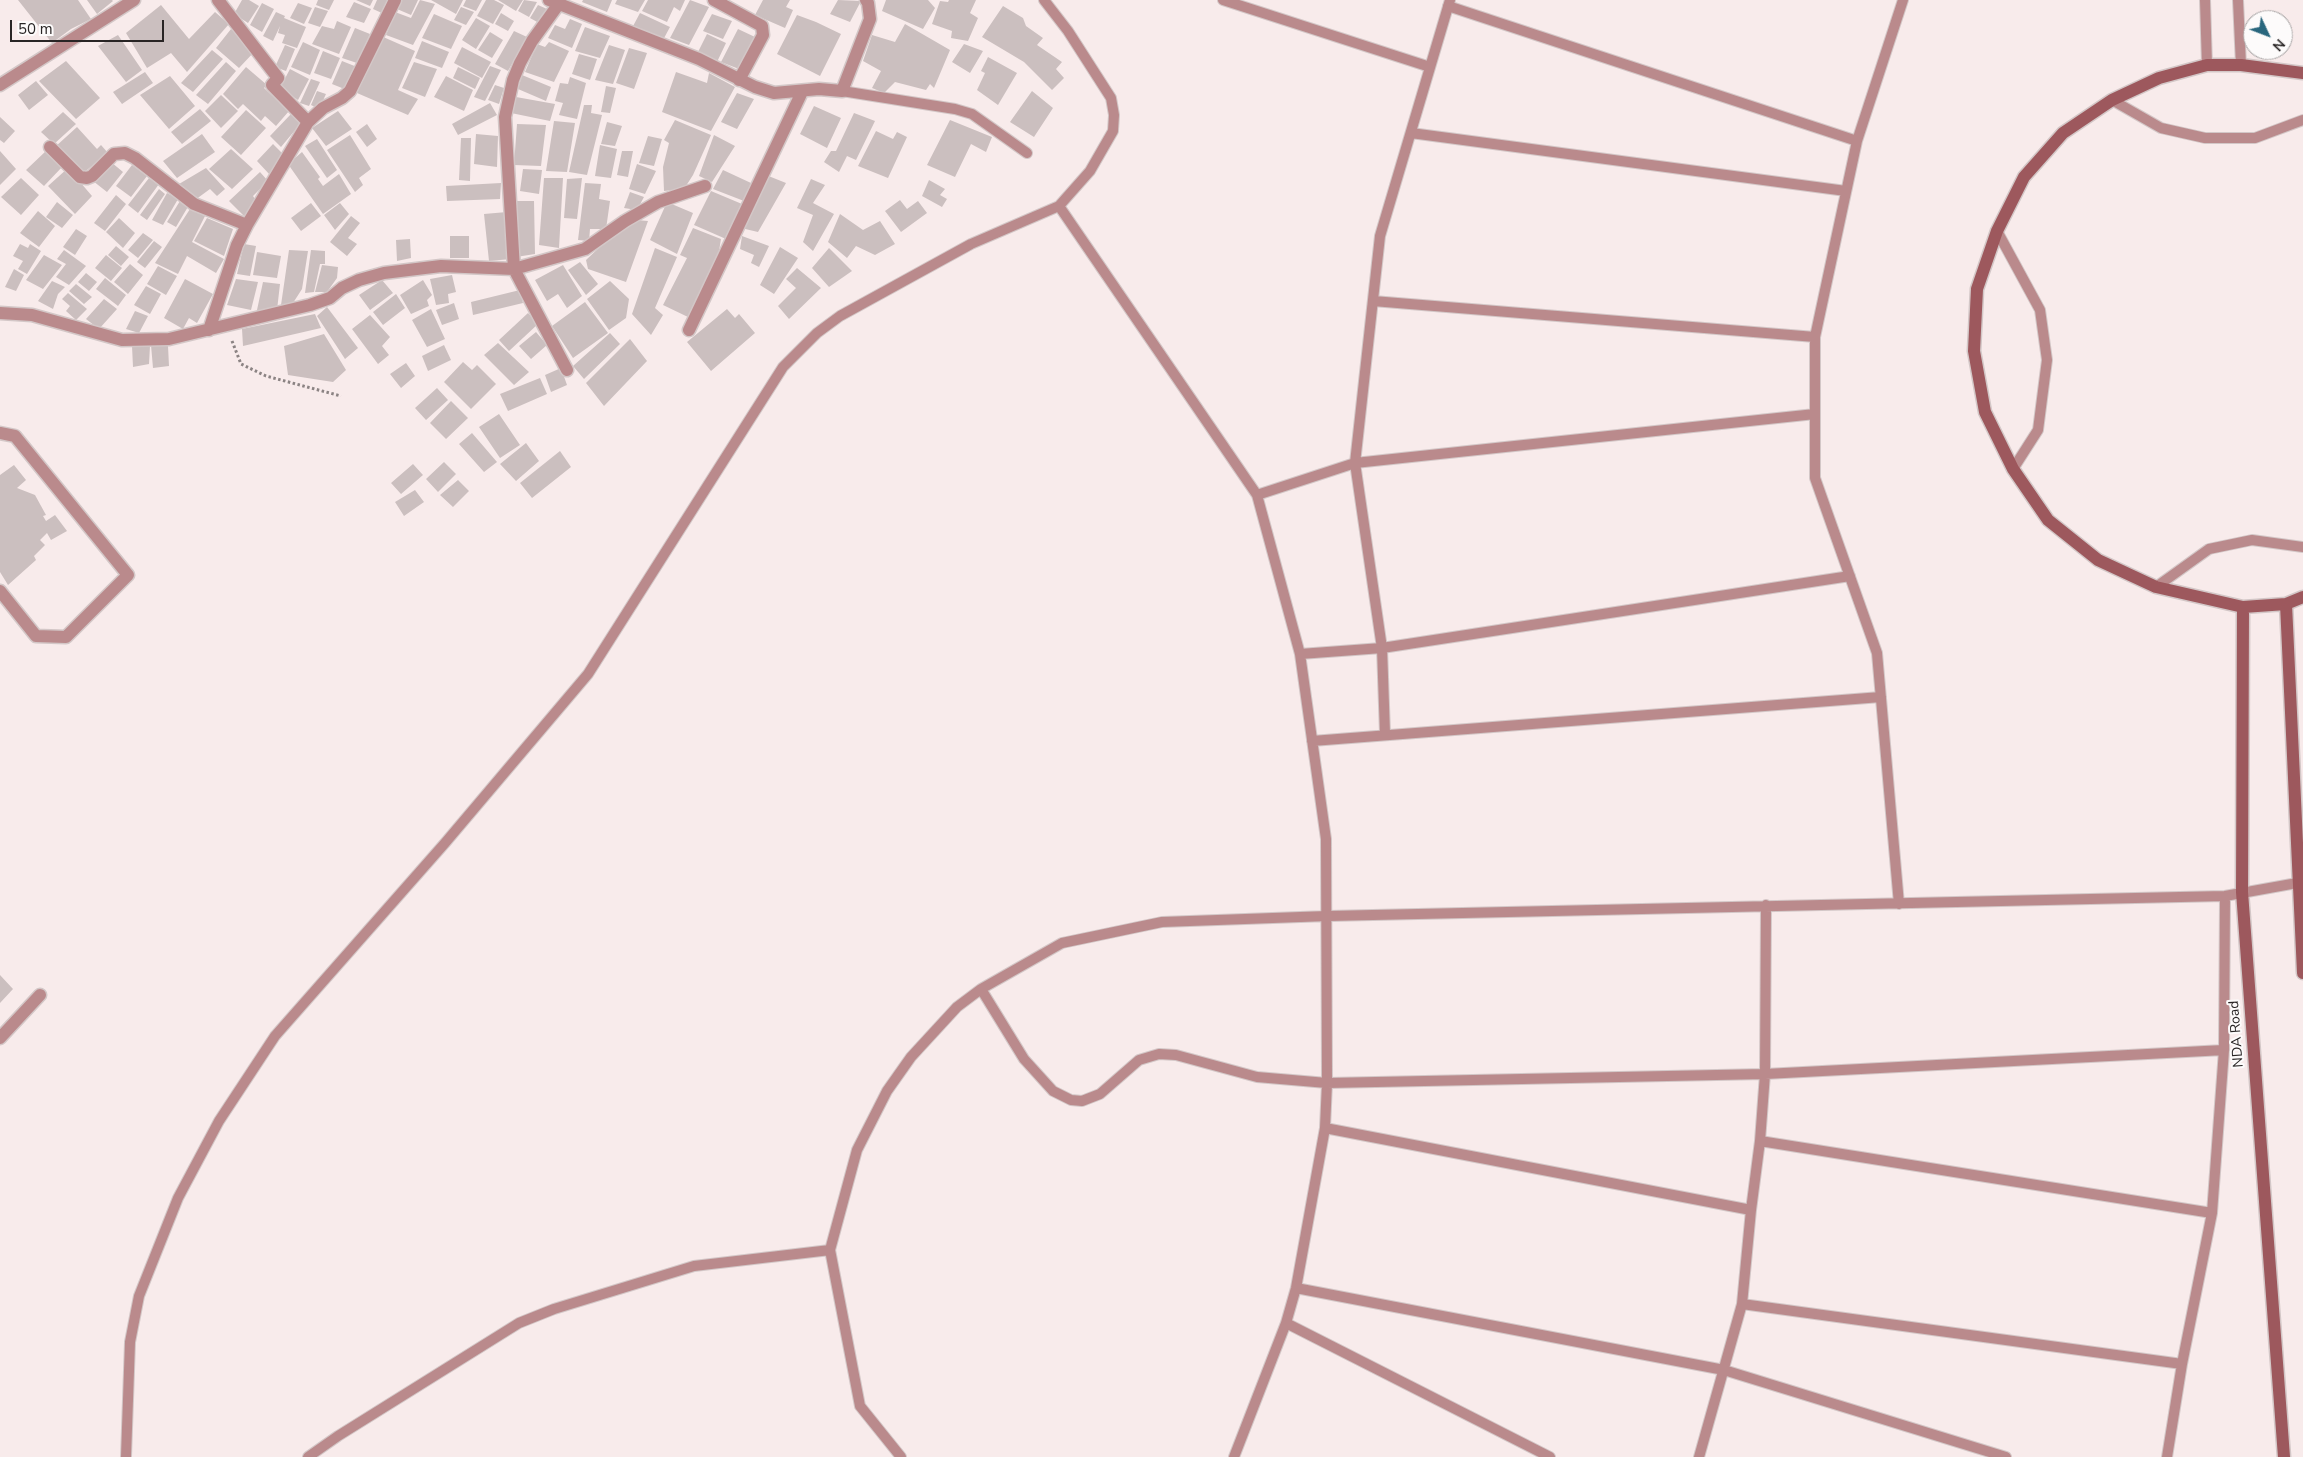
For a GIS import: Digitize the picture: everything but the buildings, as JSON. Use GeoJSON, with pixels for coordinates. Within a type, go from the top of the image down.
{"type":"FeatureCollection","features":[{"type":"Feature","properties":{"kind":"street"},"geometry":{"type":"LineString","coordinates":[[0,85],[134,0]]}},
{"type":"Feature","properties":{"kind":"street"},"geometry":{"type":"LineString","coordinates":[[218,0],[278,78],[272,84],[308,122]]}},
{"type":"Feature","properties":{"kind":"street"},"geometry":{"type":"LineString","coordinates":[[209,330],[237,246],[247,225],[308,122],[323,108],[342,98],[350,91],[395,0]]}},
{"type":"Feature","properties":{"kind":"street"},"geometry":{"type":"LineString","coordinates":[[714,0],[762,26],[763,35],[739,80]]}},
{"type":"Feature","properties":{"kind":"street"},"geometry":{"type":"LineString","coordinates":[[567,370],[514,269],[505,117],[513,80],[520,63],[554,2],[699,60],[739,80],[774,93],[802,92],[819,88],[842,91],[870,19],[866,0]]}},
{"type":"Feature","properties":{"kind":"street"},"geometry":{"type":"LineString","coordinates":[[2303,73],[2241,65],[2207,65],[2159,78],[2112,100],[2063,133],[2024,177],[1997,231],[1977,289],[1974,351],[1985,412],[2013,469],[2048,520],[2098,560],[2156,586],[2243,607],[2286,604],[2303,597]]}},
{"type":"Feature","properties":{"kind":"street"},"geometry":{"type":"LineString","coordinates":[[689,330],[802,92]]}},
{"type":"Feature","properties":{"kind":"street"},"geometry":{"type":"LineString","coordinates":[[50,147],[80,177],[87,178],[92,176],[114,154],[125,153],[194,204],[247,225]]}},
{"type":"Feature","properties":{"kind":"street"},"geometry":{"type":"LineString","coordinates":[[0,313],[32,315],[122,340],[169,339],[310,305],[330,298],[342,288],[358,280],[384,273],[440,266],[514,269],[585,249],[625,221],[658,202],[705,186]]}},
{"type":"Feature","properties":{"kind":"street"},"geometry":{"type":"LineString","coordinates":[[0,433],[15,436],[128,574],[66,637],[36,636],[0,591]]}},
{"type":"Feature","properties":{"kind":"street"},"geometry":{"type":"LineString","coordinates":[[2286,604],[2301,883],[2303,973]]}},
{"type":"Feature","properties":{"kind":"street","name":"NDA Road"},"geometry":{"type":"LineString","coordinates":[[2243,607],[2242,892],[2284,1457]]}},
{"type":"Feature","properties":{"kind":"street"},"geometry":{"type":"LineString","coordinates":[[0,1038],[40,995]]}},
{"type":"Feature","properties":{"kind":"lane"},"geometry":{"type":"LineString","coordinates":[[126,1457],[130,1342],[139,1296],[178,1198],[219,1121],[275,1036],[445,843],[588,674],[782,367],[817,333],[840,316],[971,244],[1059,206],[1090,171],[1113,131],[1114,115],[1111,98],[1068,31],[1044,0]]}},
{"type":"Feature","properties":{"kind":"lane"},"geometry":{"type":"LineString","coordinates":[[1223,0],[1430,67]]}},
{"type":"Feature","properties":{"kind":"lane"},"geometry":{"type":"LineString","coordinates":[[1899,904],[1877,653],[1815,478],[1815,337],[1857,141],[1903,0]]}},
{"type":"Feature","properties":{"kind":"lane"},"geometry":{"type":"LineString","coordinates":[[2205,0],[2207,65]]}},
{"type":"Feature","properties":{"kind":"lane"},"geometry":{"type":"LineString","coordinates":[[2238,0],[2241,65]]}},
{"type":"Feature","properties":{"kind":"lane"},"geometry":{"type":"LineString","coordinates":[[1385,734],[1382,648],[1355,463],[1380,236],[1449,3],[1857,141]]}},
{"type":"Feature","properties":{"kind":"lane"},"geometry":{"type":"LineString","coordinates":[[842,91],[955,109],[972,114],[1027,153]]}},
{"type":"Feature","properties":{"kind":"lane"},"geometry":{"type":"LineString","coordinates":[[2112,100],[2161,128],[2205,138],[2255,138],[2303,120]]}},
{"type":"Feature","properties":{"kind":"lane"},"geometry":{"type":"LineString","coordinates":[[1410,133],[1846,191]]}},
{"type":"Feature","properties":{"kind":"lane"},"geometry":{"type":"LineString","coordinates":[[1059,206],[1257,495],[1300,654],[1326,839],[1328,1083],[1325,1128],[1296,1288],[1286,1323],[1234,1457]]}},
{"type":"Feature","properties":{"kind":"lane"},"geometry":{"type":"LineString","coordinates":[[1997,231],[2040,310],[2047,360],[2038,430],[2013,469]]}},
{"type":"Feature","properties":{"kind":"lane"},"geometry":{"type":"LineString","coordinates":[[1373,301],[1815,337]]}},
{"type":"Feature","properties":{"kind":"lane"},"geometry":{"type":"LineString","coordinates":[[1257,495],[1355,463],[1815,414]]}},
{"type":"Feature","properties":{"kind":"lane"},"geometry":{"type":"LineString","coordinates":[[2156,586],[2209,549],[2252,540],[2303,547]]}},
{"type":"Feature","properties":{"kind":"lane"},"geometry":{"type":"LineString","coordinates":[[1300,654],[1382,648],[1850,576]]}},
{"type":"Feature","properties":{"kind":"lane"},"geometry":{"type":"LineString","coordinates":[[1312,741],[1881,697]]}},
{"type":"Feature","properties":{"kind":"lane"},"geometry":{"type":"LineString","coordinates":[[901,1457],[860,1406],[830,1250],[857,1150],[888,1091],[911,1057],[957,1007],[981,989],[1062,943],[1162,922],[1328,916],[2225,896],[2301,883]]}},
{"type":"Feature","properties":{"kind":"lane"},"geometry":{"type":"LineString","coordinates":[[2167,1457],[2182,1364],[2212,1213],[2224,1050],[2225,896]]}},
{"type":"Feature","properties":{"kind":"lane"},"geometry":{"type":"LineString","coordinates":[[1699,1457],[1742,1304],[1760,1141],[1765,1074],[1766,906]]}},
{"type":"Feature","properties":{"kind":"lane"},"geometry":{"type":"LineString","coordinates":[[981,989],[1024,1059],[1053,1091],[1070,1100],[1082,1101],[1100,1094],[1139,1060],[1159,1054],[1176,1055],[1257,1077],[1328,1083],[1765,1074],[2224,1050]]}},
{"type":"Feature","properties":{"kind":"lane"},"geometry":{"type":"LineString","coordinates":[[1325,1128],[1751,1210]]}},
{"type":"Feature","properties":{"kind":"lane"},"geometry":{"type":"LineString","coordinates":[[1760,1141],[2212,1213]]}},
{"type":"Feature","properties":{"kind":"lane"},"geometry":{"type":"LineString","coordinates":[[308,1457],[338,1436],[519,1323],[554,1309],[694,1266],[830,1250]]}},
{"type":"Feature","properties":{"kind":"lane"},"geometry":{"type":"LineString","coordinates":[[1296,1288],[1724,1370],[2006,1457]]}},
{"type":"Feature","properties":{"kind":"lane"},"geometry":{"type":"LineString","coordinates":[[1742,1304],[2182,1364]]}},
{"type":"Feature","properties":{"kind":"lane"},"geometry":{"type":"LineString","coordinates":[[1286,1323],[1550,1457]]}},
{"type":"Feature","properties":{"kind":"path"},"geometry":{"type":"LineString","coordinates":[[229,325],[234,348],[241,364],[266,376],[341,396]]}}]}
